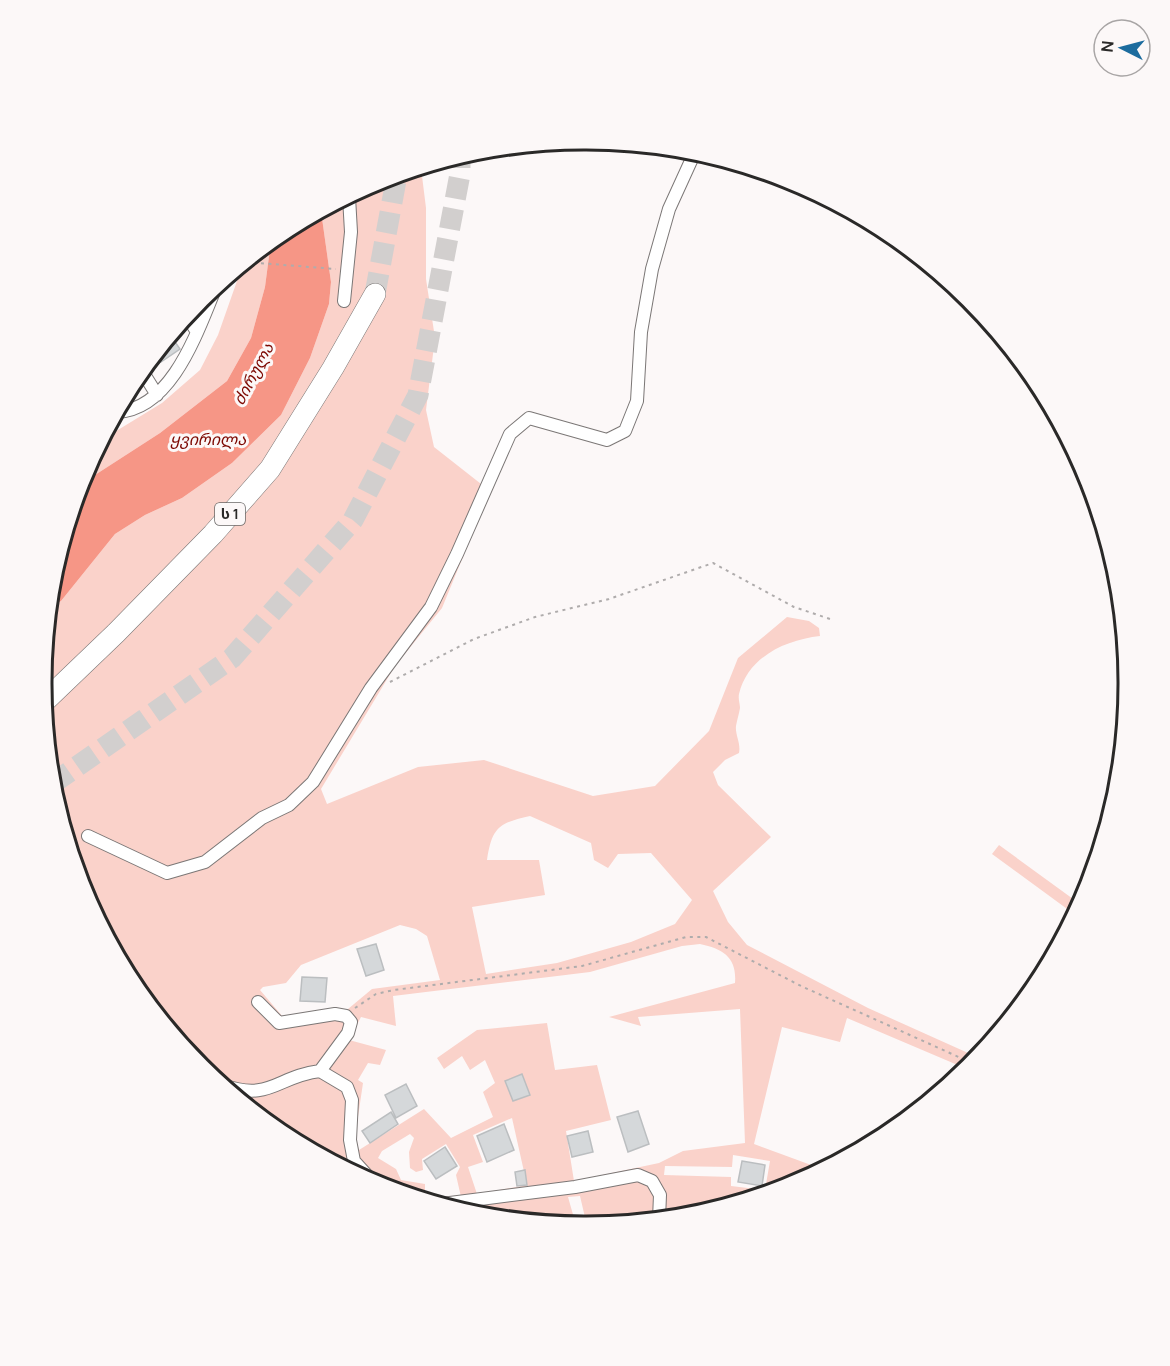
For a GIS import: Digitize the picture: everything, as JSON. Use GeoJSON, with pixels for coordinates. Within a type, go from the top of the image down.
{"type":"FeatureCollection","features":[{"type":"Feature","properties":{"kind":"highway","name":"ს 1"},"geometry":{"type":"LineString","coordinates":[[53,693],[205,542],[270,469],[333,368],[375,294]]}},
{"type":"Feature","properties":{"kind":"street"},"geometry":{"type":"LineString","coordinates":[[88,836],[167,873],[205,862],[262,818],[289,805],[313,782],[371,688],[431,606],[457,554],[510,434],[529,418],[607,440],[625,431],[637,401],[640,332],[652,269],[669,208],[691,161]]}},
{"type":"Feature","properties":{"kind":"street"},"geometry":{"type":"LineString","coordinates":[[344,301],[351,232],[349,205]]}},
{"type":"Feature","properties":{"kind":"street"},"geometry":{"type":"LineString","coordinates":[[128,410],[157,395],[182,365],[208,306]]}},
{"type":"Feature","properties":{"kind":"street"},"geometry":{"type":"LineString","coordinates":[[192,324],[197,332]]}},
{"type":"Feature","properties":{"kind":"street"},"geometry":{"type":"LineString","coordinates":[[147,380],[157,395]]}},
{"type":"Feature","properties":{"kind":"street"},"geometry":{"type":"LineString","coordinates":[[258,1002],[279,1023],[335,1014],[346,1016],[351,1022],[348,1033],[320,1071]]}},
{"type":"Feature","properties":{"kind":"street"},"geometry":{"type":"LineString","coordinates":[[243,1090],[264,1092],[302,1073],[320,1071],[347,1088],[352,1100],[350,1140],[354,1161],[357,1165]]}},
{"type":"Feature","properties":{"kind":"street"},"geometry":{"type":"LineString","coordinates":[[464,1201],[574,1187],[638,1175],[652,1181],[660,1195],[660,1210]]}},
{"type":"Feature","properties":{"kind":"path"},"geometry":{"type":"LineString","coordinates":[[259,263],[348,270]]}},
{"type":"Feature","properties":{"kind":"path"},"geometry":{"type":"LineString","coordinates":[[371,688],[396,680],[474,639],[535,617],[609,599],[713,563],[794,607],[830,619]]}},
{"type":"Feature","properties":{"kind":"path"},"geometry":{"type":"LineString","coordinates":[[346,1016],[376,994],[394,990],[582,966],[686,937],[706,938],[801,986],[963,1059]]}},
{"type":"Feature","properties":{"kind":"shaded area"},"geometry":{"type":"Polygon","coordinates":[[[422,177],[426,208],[426,279],[435,338],[426,410],[434,447],[490,491],[442,608],[395,666],[321,789],[327,804],[418,767],[484,760],[593,796],[655,786],[709,731],[738,658],[787,617],[809,621],[819,628],[820,636],[781,646],[759,660],[744,681],[739,694],[740,708],[736,726],[739,753],[725,760],[713,772],[718,785],[771,837],[713,891],[728,922],[747,945],[868,1008],[968,1053],[957,1065],[847,1018],[840,1042],[782,1027],[754,1144],[812,1165],[766,1183],[770,1161],[733,1155],[732,1167],[665,1166],[664,1175],[731,1177],[731,1186],[751,1188],[689,1205],[655,1211],[585,1216],[580,1196],[568,1197],[573,1215],[550,1214],[515,1211],[446,1197],[461,1197],[456,1175],[460,1167],[446,1144],[422,1159],[423,1170],[416,1172],[410,1168],[409,1152],[414,1138],[410,1134],[382,1151],[378,1158],[396,1169],[401,1180],[425,1184],[425,1190],[414,1187],[349,1161],[319,1144],[289,1126],[234,1083],[208,1060],[163,1007],[142,979],[107,919],[93,887],[71,821],[57,753],[52,683],[59,602],[115,534],[145,515],[182,498],[232,463],[281,415],[310,358],[329,304],[331,282],[322,220],[381,191],[422,177]],[[530,816],[511,821],[499,828],[491,840],[487,860],[539,860],[545,895],[472,907],[486,974],[557,963],[631,942],[675,924],[692,900],[651,853],[618,854],[608,868],[594,860],[591,843],[530,816]],[[400,925],[301,965],[286,983],[263,987],[260,990],[283,1017],[348,1009],[372,989],[440,980],[427,936],[416,929],[400,925]],[[700,944],[682,946],[590,972],[393,996],[396,1026],[361,1017],[349,1040],[386,1050],[380,1065],[368,1063],[358,1080],[363,1083],[355,1137],[359,1150],[424,1109],[451,1138],[493,1117],[483,1092],[495,1083],[485,1060],[470,1070],[462,1056],[444,1069],[437,1058],[477,1030],[547,1023],[555,1070],[597,1065],[611,1120],[566,1131],[574,1181],[659,1163],[683,1151],[745,1143],[740,1009],[638,1017],[641,1026],[609,1017],[735,983],[734,967],[722,952],[700,944]],[[512,1118],[473,1135],[483,1162],[468,1167],[477,1194],[527,1185],[512,1118]]]}},
{"type":"Feature","properties":{"kind":"shaded area"},"geometry":{"type":"Polygon","coordinates":[[[269,255],[265,287],[251,338],[227,381],[160,433],[95,475],[116,431],[162,403],[200,370],[218,335],[237,281],[269,255]]]}},
{"type":"Feature","properties":{"kind":"shaded area"},"geometry":{"type":"Polygon","coordinates":[[[999,845],[1072,898],[1067,909],[992,854],[999,845]]]}},
{"type":"Feature","properties":{"kind":"water","name":"ყვირილა"},"geometry":{"type":"Polygon","coordinates":[[[322,220],[331,282],[329,304],[310,358],[281,415],[232,463],[182,498],[145,515],[115,534],[59,602],[71,545],[95,475],[160,433],[227,381],[251,338],[265,287],[269,255],[322,220]]]}},
{"type":"Feature","properties":{"kind":"building"},"geometry":{"type":"Polygon","coordinates":[[[176,343],[180,349],[161,362],[163,359],[176,343]]]}},
{"type":"Feature","properties":{"kind":"building"},"geometry":{"type":"Polygon","coordinates":[[[376,944],[384,970],[366,976],[357,949],[376,944]]]}},
{"type":"Feature","properties":{"kind":"building"},"geometry":{"type":"Polygon","coordinates":[[[302,977],[327,978],[325,1002],[300,1001],[302,977]]]}},
{"type":"Feature","properties":{"kind":"building"},"geometry":{"type":"Polygon","coordinates":[[[522,1074],[530,1095],[513,1101],[505,1081],[522,1074]]]}},
{"type":"Feature","properties":{"kind":"building"},"geometry":{"type":"Polygon","coordinates":[[[406,1084],[417,1106],[396,1118],[385,1095],[406,1084]]]}},
{"type":"Feature","properties":{"kind":"building"},"geometry":{"type":"Polygon","coordinates":[[[638,1111],[649,1144],[628,1152],[617,1117],[638,1111]]]}},
{"type":"Feature","properties":{"kind":"building"},"geometry":{"type":"Polygon","coordinates":[[[391,1112],[398,1124],[370,1143],[362,1131],[391,1112]]]}},
{"type":"Feature","properties":{"kind":"building"},"geometry":{"type":"Polygon","coordinates":[[[504,1124],[514,1150],[487,1162],[477,1136],[504,1124]]]}},
{"type":"Feature","properties":{"kind":"building"},"geometry":{"type":"Polygon","coordinates":[[[588,1131],[593,1152],[572,1157],[567,1136],[588,1131]]]}},
{"type":"Feature","properties":{"kind":"building"},"geometry":{"type":"Polygon","coordinates":[[[445,1147],[457,1166],[436,1179],[424,1161],[445,1147]]]}},
{"type":"Feature","properties":{"kind":"building"},"geometry":{"type":"Polygon","coordinates":[[[742,1161],[765,1165],[762,1185],[738,1182],[742,1161]]]}},
{"type":"Feature","properties":{"kind":"building"},"geometry":{"type":"Polygon","coordinates":[[[525,1170],[527,1185],[517,1186],[515,1172],[525,1170]]]}},
{"type":"Feature","properties":{"kind":"tunnel"},"geometry":{"type":"LineString","coordinates":[[61,777],[232,658],[353,520],[418,395],[460,166]]}},
{"type":"Feature","properties":{"kind":"tunnel"},"geometry":{"type":"LineString","coordinates":[[375,294],[395,186]]}},
{"type":"Feature","properties":{"kind":"water label","name":"ძირულა"},"geometry":{"type":"Point","coordinates":[253,374]}}]}
